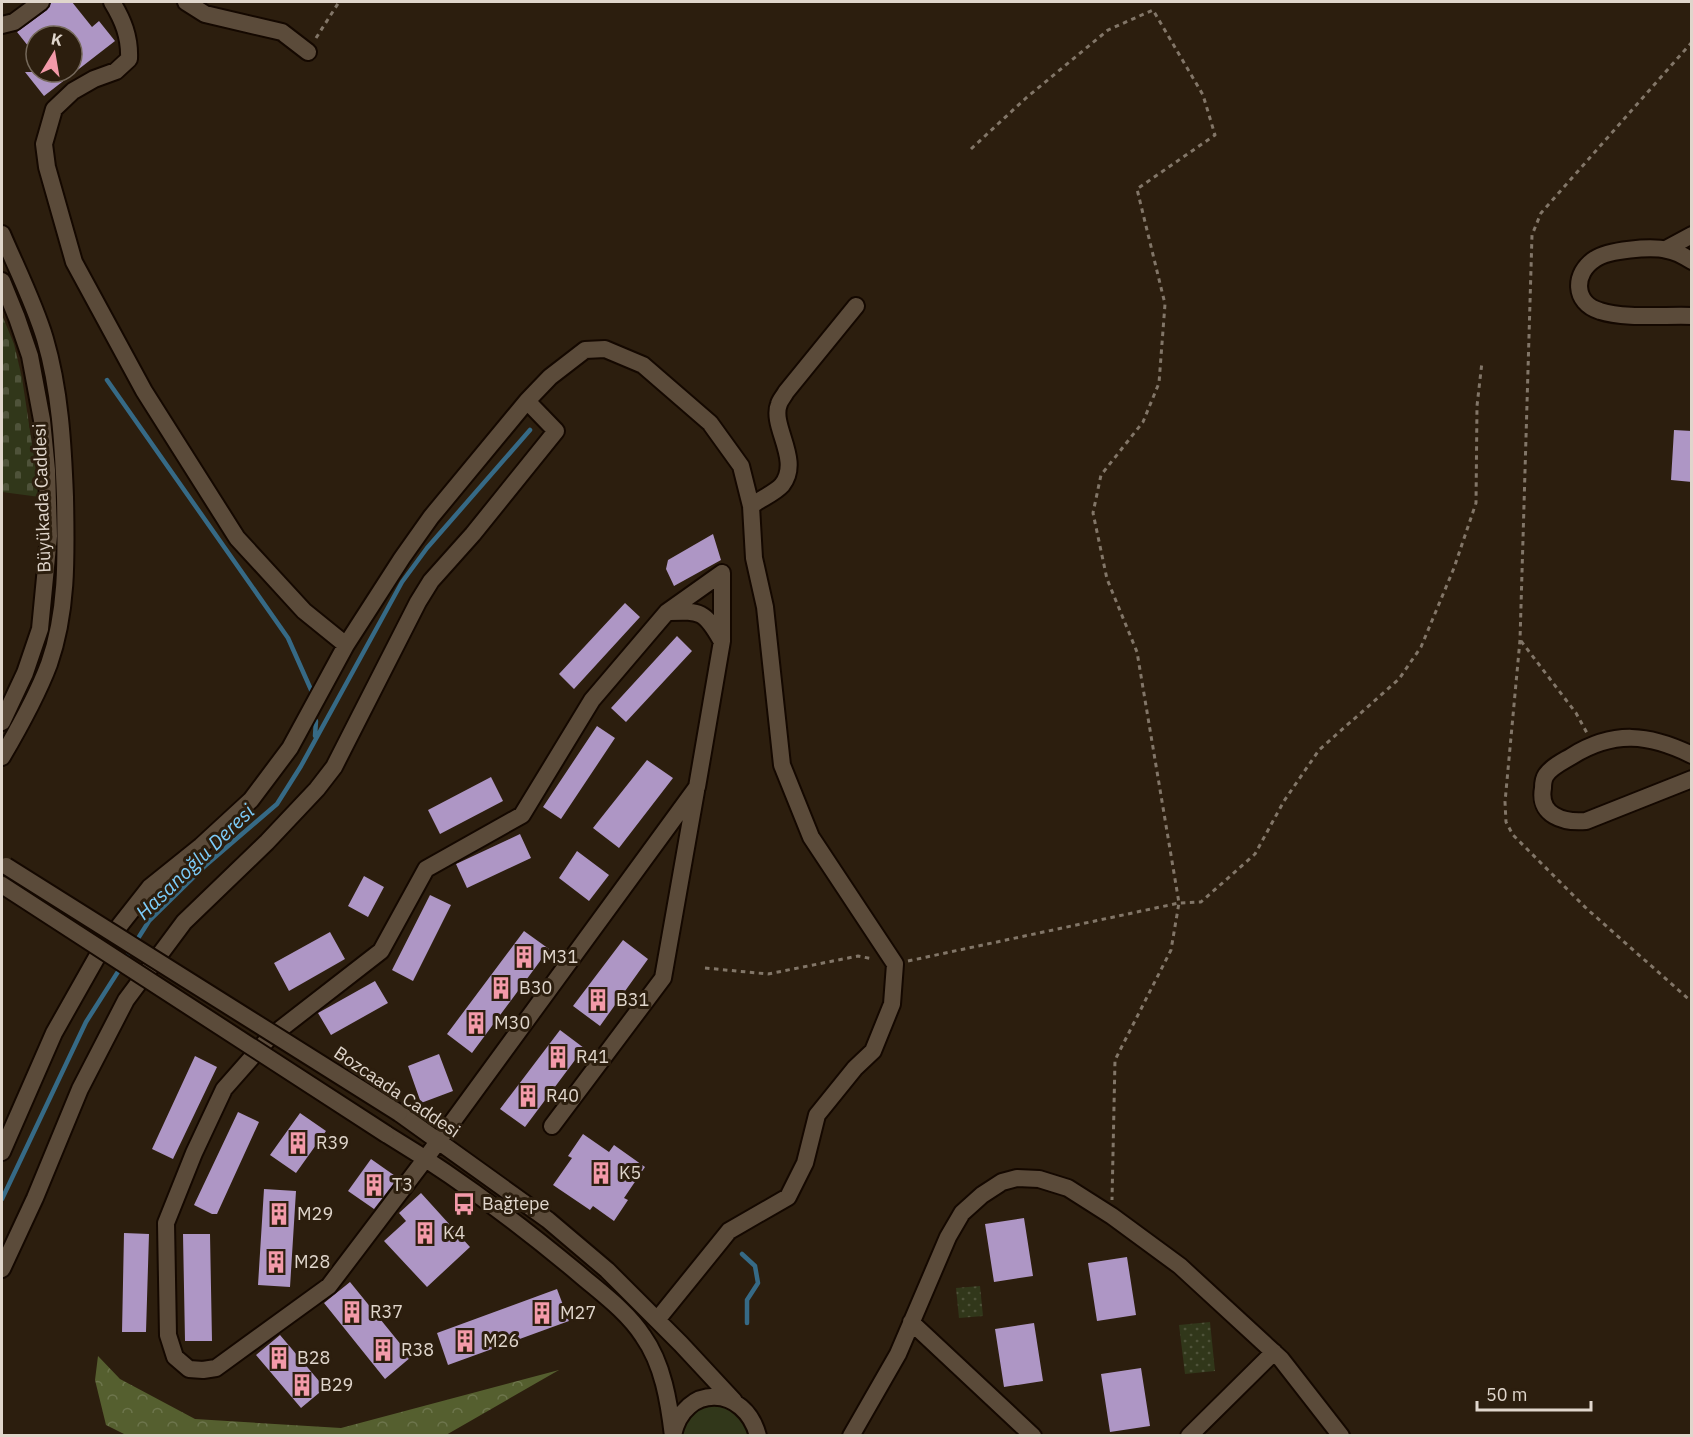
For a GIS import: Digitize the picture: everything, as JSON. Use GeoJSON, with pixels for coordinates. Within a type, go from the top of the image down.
{"type":"FeatureCollection","features":[{"type":"Feature","properties":{"kind":"street"},"geometry":{"type":"LineString","coordinates":[[2,25],[14,22],[41,2]]}},
{"type":"Feature","properties":{"kind":"street"},"geometry":{"type":"LineString","coordinates":[[112,2],[122,19],[130,44],[129,59],[116,71],[94,79],[66,97],[54,109],[44,144],[47,167],[74,262],[144,391],[237,538],[304,611],[346,645]]}},
{"type":"Feature","properties":{"kind":"street"},"geometry":{"type":"LineString","coordinates":[[186,2],[205,14],[282,32],[308,52]]}},
{"type":"Feature","properties":{"kind":"street","name":"Büyükada Caddesi"},"geometry":{"type":"LineString","coordinates":[[2,234],[45,339],[52,371],[63,446],[67,563],[59,627],[49,663],[38,691],[2,757]]}},
{"type":"Feature","properties":{"kind":"street"},"geometry":{"type":"LineString","coordinates":[[1666,249],[1692,235]]}},
{"type":"Feature","properties":{"kind":"street"},"geometry":{"type":"LineString","coordinates":[[1692,261],[1666,249],[1613,251],[1605,253],[1585,267],[1579,278],[1578,288],[1581,298],[1597,311],[1612,314],[1692,316]]}},
{"type":"Feature","properties":{"kind":"street","name":"Büyükada Caddesi"},"geometry":{"type":"LineString","coordinates":[[2,281],[30,356],[42,420],[49,536],[40,629],[25,673],[2,722]]}},
{"type":"Feature","properties":{"kind":"street"},"geometry":{"type":"LineString","coordinates":[[751,506],[781,485],[788,472],[788,453],[780,428],[778,405],[856,306]]}},
{"type":"Feature","properties":{"kind":"street"},"geometry":{"type":"LineString","coordinates":[[2,1152],[54,1033],[102,948],[150,887],[201,846],[251,800],[290,748],[346,645],[402,558],[431,517],[527,401],[550,377],[585,350],[605,349],[643,365],[710,423],[741,466],[751,506],[754,558],[765,607],[782,765],[811,837],[895,964],[892,1004],[873,1051],[855,1068],[817,1115],[805,1163],[788,1197],[729,1231],[657,1320]]}},
{"type":"Feature","properties":{"kind":"street"},"geometry":{"type":"LineString","coordinates":[[2,1269],[35,1198],[80,1089],[126,1000],[184,922],[267,842],[328,774],[431,581],[473,534],[556,431],[527,401]]}},
{"type":"Feature","properties":{"kind":"street"},"geometry":{"type":"LineString","coordinates":[[552,1126],[663,978],[697,787],[722,641],[722,573],[667,612],[592,700],[522,815],[426,869],[381,951],[269,1038],[224,1089],[194,1153],[166,1223],[168,1335],[175,1357],[189,1369],[216,1368],[328,1286],[426,1158],[697,787]]}},
{"type":"Feature","properties":{"kind":"street"},"geometry":{"type":"LineString","coordinates":[[667,612],[688,611],[703,614],[722,641]]}},
{"type":"Feature","properties":{"kind":"street"},"geometry":{"type":"LineString","coordinates":[[1692,754],[1645,737],[1619,738],[1593,745],[1554,766],[1547,774],[1542,797],[1545,808],[1553,816],[1567,821],[1591,820],[1692,779]]}},
{"type":"Feature","properties":{"kind":"street","name":"Bozcaada Caddesi"},"geometry":{"type":"LineString","coordinates":[[4,864],[399,1113],[548,1220],[607,1270],[747,1412],[756,1428]]}},
{"type":"Feature","properties":{"kind":"street"},"geometry":{"type":"LineString","coordinates":[[2,885],[426,1158],[552,1251],[616,1305],[644,1336],[662,1377],[673,1436]]}},
{"type":"Feature","properties":{"kind":"street"},"geometry":{"type":"LineString","coordinates":[[851,1436],[898,1354],[948,1237],[963,1213],[982,1195],[1002,1182],[1017,1178],[1039,1179],[1068,1188],[1112,1216],[1180,1266],[1274,1352],[1341,1436]]}},
{"type":"Feature","properties":{"kind":"street"},"geometry":{"type":"LineString","coordinates":[[911,1322],[1033,1436]]}},
{"type":"Feature","properties":{"kind":"street"},"geometry":{"type":"LineString","coordinates":[[1189,1436],[1274,1352]]}},
{"type":"Feature","properties":{"kind":"street"},"geometry":{"type":"LineString","coordinates":[[673,1436],[676,1424],[683,1412],[693,1402],[707,1397],[721,1397],[734,1401]]}},
{"type":"Feature","properties":{"kind":"street"},"geometry":{"type":"LineString","coordinates":[[756,1428],[770,1436]]}},
{"type":"Feature","properties":{"kind":"path"},"geometry":{"type":"LineString","coordinates":[[308,52],[339,2]]}},
{"type":"Feature","properties":{"kind":"path"},"geometry":{"type":"LineString","coordinates":[[971,149],[1026,98],[1108,30],[1153,10],[1203,95],[1215,135],[1137,189],[1165,304],[1159,383],[1143,422],[1101,475],[1093,513],[1107,579],[1137,652],[1179,903],[1171,950],[1115,1060],[1112,1216]]}},
{"type":"Feature","properties":{"kind":"path"},"geometry":{"type":"LineString","coordinates":[[1692,42],[1541,213],[1536,222],[1532,251],[1521,640],[1505,802],[1506,822],[1513,835],[1587,909],[1692,1002]]}},
{"type":"Feature","properties":{"kind":"path"},"geometry":{"type":"LineString","coordinates":[[705,968],[768,974],[858,956],[895,964],[1179,903],[1201,902],[1255,854],[1284,801],[1319,750],[1399,679],[1421,647],[1454,568],[1476,502],[1477,406],[1482,362]]}},
{"type":"Feature","properties":{"kind":"path"},"geometry":{"type":"LineString","coordinates":[[1521,640],[1576,713],[1593,745]]}},
{"type":"Feature","properties":{"kind":"green space"},"geometry":{"type":"Polygon","coordinates":[[[2,315],[14,344],[22,378],[40,497],[2,492],[2,315]]]}},
{"type":"Feature","properties":{"kind":"green space"},"geometry":{"type":"Polygon","coordinates":[[[980,1286],[983,1316],[959,1318],[956,1288],[980,1286]]]}},
{"type":"Feature","properties":{"kind":"green space"},"geometry":{"type":"Polygon","coordinates":[[[1210,1322],[1215,1371],[1185,1374],[1179,1325],[1210,1322]]]}},
{"type":"Feature","properties":{"kind":"green space"},"geometry":{"type":"Polygon","coordinates":[[[98,1356],[120,1379],[195,1419],[341,1428],[559,1370],[446,1435],[128,1436],[106,1425],[95,1380],[98,1356]]]}},
{"type":"Feature","properties":{"kind":"green space"},"geometry":{"type":"Polygon","coordinates":[[[715,1404],[722,1405],[738,1414],[749,1436],[682,1436],[685,1423],[692,1414],[715,1404]]]}},
{"type":"Feature","properties":{"kind":"building"},"geometry":{"type":"Polygon","coordinates":[[[51,2],[72,2],[92,27],[99,21],[115,41],[84,65],[84,24],[28,24],[47,10],[51,2]]]}},
{"type":"Feature","properties":{"kind":"building"},"geometry":{"type":"Polygon","coordinates":[[[24,27],[24,41],[17,32],[24,27]]]}},
{"type":"Feature","properties":{"kind":"building"},"geometry":{"type":"Polygon","coordinates":[[[34,84],[59,84],[44,96],[34,84]]]}},
{"type":"Feature","properties":{"kind":"building"},"geometry":{"type":"Polygon","coordinates":[[[1674,430],[1692,431],[1692,482],[1671,480],[1674,430]]]}},
{"type":"Feature","properties":{"kind":"building"},"geometry":{"type":"Polygon","coordinates":[[[713,534],[721,560],[674,586],[666,569],[668,560],[713,534]]]}},
{"type":"Feature","properties":{"kind":"building"},"geometry":{"type":"Polygon","coordinates":[[[625,603],[640,617],[574,689],[559,674],[625,603]]]}},
{"type":"Feature","properties":{"kind":"building"},"geometry":{"type":"Polygon","coordinates":[[[677,636],[692,651],[626,722],[611,708],[677,636]]]}},
{"type":"Feature","properties":{"kind":"building"},"geometry":{"type":"Polygon","coordinates":[[[597,726],[615,738],[561,819],[543,807],[597,726]]]}},
{"type":"Feature","properties":{"kind":"building"},"geometry":{"type":"Polygon","coordinates":[[[647,760],[673,778],[619,848],[593,828],[647,760]]]}},
{"type":"Feature","properties":{"kind":"building"},"geometry":{"type":"Polygon","coordinates":[[[491,777],[503,801],[440,834],[428,810],[491,777]]]}},
{"type":"Feature","properties":{"kind":"building"},"geometry":{"type":"Polygon","coordinates":[[[520,834],[531,858],[467,888],[456,864],[520,834]]]}},
{"type":"Feature","properties":{"kind":"building"},"geometry":{"type":"Polygon","coordinates":[[[577,851],[609,875],[589,901],[559,878],[577,851]]]}},
{"type":"Feature","properties":{"kind":"building"},"geometry":{"type":"Polygon","coordinates":[[[364,876],[384,887],[368,917],[348,906],[364,876]]]}},
{"type":"Feature","properties":{"kind":"building"},"geometry":{"type":"Polygon","coordinates":[[[430,895],[451,905],[413,981],[392,970],[430,895]]]}},
{"type":"Feature","properties":{"kind":"building"},"geometry":{"type":"Polygon","coordinates":[[[524,931],[549,949],[472,1053],[447,1034],[524,931]]]}},
{"type":"Feature","properties":{"kind":"building"},"geometry":{"type":"Polygon","coordinates":[[[330,932],[345,959],[289,991],[274,963],[330,932]]]}},
{"type":"Feature","properties":{"kind":"building"},"geometry":{"type":"Polygon","coordinates":[[[623,940],[648,959],[600,1026],[573,1006],[623,940]]]}},
{"type":"Feature","properties":{"kind":"building"},"geometry":{"type":"Polygon","coordinates":[[[375,981],[388,1003],[331,1035],[318,1013],[375,981]]]}},
{"type":"Feature","properties":{"kind":"building"},"geometry":{"type":"Polygon","coordinates":[[[560,1030],[584,1048],[525,1127],[500,1109],[560,1030]]]}},
{"type":"Feature","properties":{"kind":"building"},"geometry":{"type":"Polygon","coordinates":[[[439,1054],[453,1091],[421,1103],[408,1066],[439,1054]]]}},
{"type":"Feature","properties":{"kind":"building"},"geometry":{"type":"Polygon","coordinates":[[[195,1056],[217,1067],[173,1159],[152,1149],[195,1056]]]}},
{"type":"Feature","properties":{"kind":"building"},"geometry":{"type":"Polygon","coordinates":[[[238,1112],[259,1122],[217,1214],[212,1214],[194,1205],[238,1112]]]}},
{"type":"Feature","properties":{"kind":"building","name":"R39"},"geometry":{"type":"Polygon","coordinates":[[[300,1113],[326,1131],[296,1173],[270,1155],[300,1113]]]}},
{"type":"Feature","properties":{"kind":"building","name":"K5"},"geometry":{"type":"Polygon","coordinates":[[[583,1134],[609,1152],[614,1145],[645,1167],[624,1198],[628,1200],[614,1221],[593,1206],[590,1210],[553,1185],[572,1158],[568,1156],[583,1134]]]}},
{"type":"Feature","properties":{"kind":"building","name":"T3"},"geometry":{"type":"Polygon","coordinates":[[[371,1159],[398,1178],[374,1209],[348,1191],[371,1159]]]}},
{"type":"Feature","properties":{"kind":"building"},"geometry":{"type":"Polygon","coordinates":[[[264,1189],[296,1191],[290,1287],[258,1285],[264,1189]]]}},
{"type":"Feature","properties":{"kind":"building","name":"K4"},"geometry":{"type":"Polygon","coordinates":[[[421,1193],[470,1247],[427,1287],[384,1241],[406,1221],[399,1213],[421,1193]]]}},
{"type":"Feature","properties":{"kind":"building"},"geometry":{"type":"Polygon","coordinates":[[[1024,1218],[1033,1276],[994,1282],[985,1224],[1024,1218]]]}},
{"type":"Feature","properties":{"kind":"building"},"geometry":{"type":"Polygon","coordinates":[[[124,1233],[149,1234],[146,1332],[122,1332],[124,1233]]]}},
{"type":"Feature","properties":{"kind":"building"},"geometry":{"type":"Polygon","coordinates":[[[183,1234],[210,1234],[212,1341],[185,1341],[183,1234]]]}},
{"type":"Feature","properties":{"kind":"building"},"geometry":{"type":"Polygon","coordinates":[[[1127,1257],[1136,1315],[1097,1321],[1088,1263],[1127,1257]]]}},
{"type":"Feature","properties":{"kind":"building"},"geometry":{"type":"Polygon","coordinates":[[[350,1282],[411,1357],[385,1379],[324,1303],[350,1282]]]}},
{"type":"Feature","properties":{"kind":"building"},"geometry":{"type":"Polygon","coordinates":[[[557,1289],[569,1321],[448,1365],[437,1333],[557,1289]]]}},
{"type":"Feature","properties":{"kind":"building"},"geometry":{"type":"Polygon","coordinates":[[[1034,1323],[1043,1381],[1004,1387],[995,1329],[1034,1323]]]}},
{"type":"Feature","properties":{"kind":"building"},"geometry":{"type":"Polygon","coordinates":[[[280,1335],[325,1388],[301,1408],[256,1355],[280,1335]]]}},
{"type":"Feature","properties":{"kind":"building"},"geometry":{"type":"Polygon","coordinates":[[[1141,1368],[1150,1426],[1110,1432],[1101,1374],[1141,1368]]]}},
{"type":"Feature","properties":{"kind":"waterway","name":"Hasanoğlu Deresi"},"geometry":{"type":"LineString","coordinates":[[107,380],[288,638],[312,692]]}},
{"type":"Feature","properties":{"kind":"waterway","name":"Hasanoğlu Deresi"},"geometry":{"type":"LineString","coordinates":[[125,959],[149,921],[206,865],[277,804],[301,766],[402,582],[427,548],[530,430]]}},
{"type":"Feature","properties":{"kind":"waterway","name":"Hasanoğlu Deresi"},"geometry":{"type":"LineString","coordinates":[[315,736],[316,721]]}},
{"type":"Feature","properties":{"kind":"waterway","name":"Hasanoğlu Deresi"},"geometry":{"type":"LineString","coordinates":[[2,1199],[86,1022],[121,967]]}},
{"type":"Feature","properties":{"kind":"waterway"},"geometry":{"type":"LineString","coordinates":[[742,1254],[755,1266],[758,1283],[747,1300],[747,1323]]}},
{"type":"Feature","properties":{"kind":"place","name":"M31"},"geometry":{"type":"Point","coordinates":[524,957]}},
{"type":"Feature","properties":{"kind":"place","name":"B30"},"geometry":{"type":"Point","coordinates":[501,988]}},
{"type":"Feature","properties":{"kind":"place","name":"B31"},"geometry":{"type":"Point","coordinates":[598,1000]}},
{"type":"Feature","properties":{"kind":"place","name":"M30"},"geometry":{"type":"Point","coordinates":[476,1023]}},
{"type":"Feature","properties":{"kind":"place","name":"R41"},"geometry":{"type":"Point","coordinates":[558,1057]}},
{"type":"Feature","properties":{"kind":"place","name":"R40"},"geometry":{"type":"Point","coordinates":[528,1096]}},
{"type":"Feature","properties":{"kind":"place","name":"R39"},"geometry":{"type":"Point","coordinates":[298,1143]}},
{"type":"Feature","properties":{"kind":"place","name":"K5"},"geometry":{"type":"Point","coordinates":[601,1173]}},
{"type":"Feature","properties":{"kind":"place","name":"T3"},"geometry":{"type":"Point","coordinates":[374,1185]}},
{"type":"Feature","properties":{"kind":"place","name":"Bağtepe"},"geometry":{"type":"Point","coordinates":[464,1204]}},
{"type":"Feature","properties":{"kind":"place","name":"M29"},"geometry":{"type":"Point","coordinates":[279,1214]}},
{"type":"Feature","properties":{"kind":"place","name":"K4"},"geometry":{"type":"Point","coordinates":[425,1233]}},
{"type":"Feature","properties":{"kind":"place","name":"M28"},"geometry":{"type":"Point","coordinates":[276,1262]}},
{"type":"Feature","properties":{"kind":"place","name":"R37"},"geometry":{"type":"Point","coordinates":[352,1312]}},
{"type":"Feature","properties":{"kind":"place","name":"M27"},"geometry":{"type":"Point","coordinates":[542,1313]}},
{"type":"Feature","properties":{"kind":"place","name":"M26"},"geometry":{"type":"Point","coordinates":[465,1341]}},
{"type":"Feature","properties":{"kind":"place","name":"R38"},"geometry":{"type":"Point","coordinates":[383,1350]}},
{"type":"Feature","properties":{"kind":"place","name":"B28"},"geometry":{"type":"Point","coordinates":[279,1358]}},
{"type":"Feature","properties":{"kind":"place","name":"B29"},"geometry":{"type":"Point","coordinates":[302,1385]}}]}
